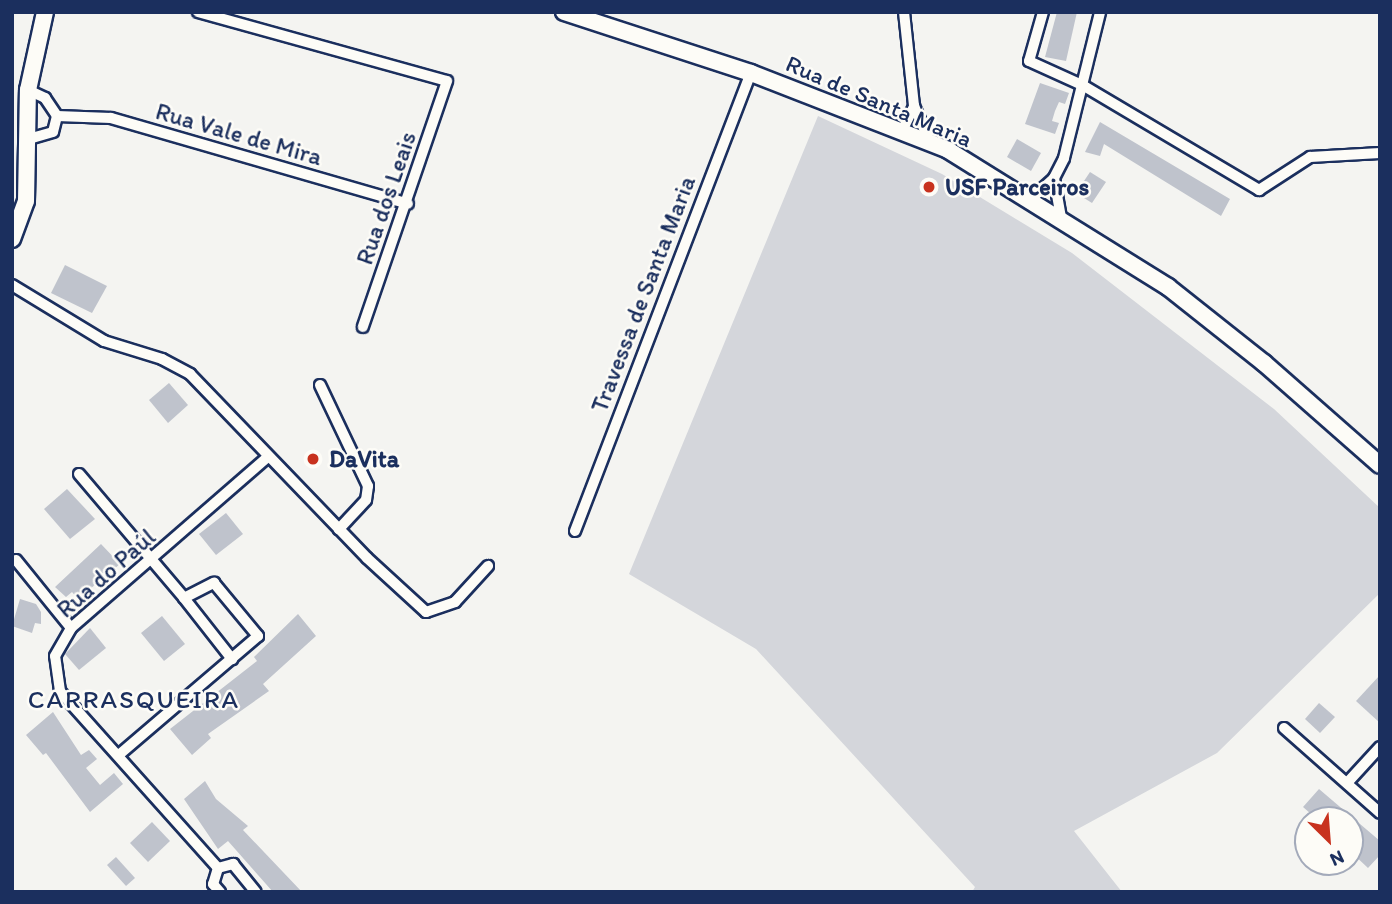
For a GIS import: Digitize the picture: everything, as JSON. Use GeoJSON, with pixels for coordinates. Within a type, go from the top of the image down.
{"type":"FeatureCollection","features":[{"type":"Feature","properties":{"kind":"street"},"geometry":{"type":"LineString","coordinates":[[12,239],[26,201],[28,90],[45,12]]}},
{"type":"Feature","properties":{"kind":"street","name":"Rua dos Leais"},"geometry":{"type":"LineString","coordinates":[[198,12],[447,81],[408,204],[363,327]]}},
{"type":"Feature","properties":{"kind":"street","name":"Rua de Santa Maria"},"geometry":{"type":"LineString","coordinates":[[564,12],[751,73],[930,142],[1061,217],[1168,287],[1264,363],[1380,465]]}},
{"type":"Feature","properties":{"kind":"street"},"geometry":{"type":"LineString","coordinates":[[904,12],[914,106],[930,142]]}},
{"type":"Feature","properties":{"kind":"street"},"geometry":{"type":"LineString","coordinates":[[1043,12],[1029,61],[1084,86],[1259,190],[1310,157],[1380,153]]}},
{"type":"Feature","properties":{"kind":"street"},"geometry":{"type":"LineString","coordinates":[[1061,217],[1054,178],[1084,86],[1100,12]]}},
{"type":"Feature","properties":{"kind":"street","name":"Travessa de Santa Maria"},"geometry":{"type":"LineString","coordinates":[[575,531],[751,73]]}},
{"type":"Feature","properties":{"kind":"street"},"geometry":{"type":"LineString","coordinates":[[28,90],[45,98],[57,116],[53,132],[29,139]]}},
{"type":"Feature","properties":{"kind":"street"},"geometry":{"type":"LineString","coordinates":[[902,131],[914,106]]}},
{"type":"Feature","properties":{"kind":"street","name":"Rua Vale de Mira"},"geometry":{"type":"LineString","coordinates":[[57,116],[111,118],[408,204]]}},
{"type":"Feature","properties":{"kind":"street"},"geometry":{"type":"LineString","coordinates":[[1031,199],[1054,178]]}},
{"type":"Feature","properties":{"kind":"street"},"geometry":{"type":"LineString","coordinates":[[12,285],[118,348],[178,365],[339,529],[426,612],[455,602],[488,566]]}},
{"type":"Feature","properties":{"kind":"street"},"geometry":{"type":"LineString","coordinates":[[320,385],[368,486],[366,500],[339,529]]}},
{"type":"Feature","properties":{"kind":"street","name":"Rua do Paúl"},"geometry":{"type":"LineString","coordinates":[[218,868],[120,754],[60,691],[55,656],[71,628],[268,457]]}},
{"type":"Feature","properties":{"kind":"street"},"geometry":{"type":"LineString","coordinates":[[79,474],[232,659]]}},
{"type":"Feature","properties":{"kind":"street"},"geometry":{"type":"LineString","coordinates":[[16,560],[71,628]]}},
{"type":"Feature","properties":{"kind":"street"},"geometry":{"type":"LineString","coordinates":[[120,754],[258,636],[214,583],[184,598]]}},
{"type":"Feature","properties":{"kind":"street"},"geometry":{"type":"LineString","coordinates":[[1284,728],[1380,813]]}},
{"type":"Feature","properties":{"kind":"street"},"geometry":{"type":"LineString","coordinates":[[1347,783],[1380,747]]}},
{"type":"Feature","properties":{"kind":"street"},"geometry":{"type":"LineString","coordinates":[[220,892],[213,884],[218,868],[233,864],[256,892]]}},
{"type":"Feature","properties":{"kind":"shaded area"},"geometry":{"type":"Polygon","coordinates":[[[818,116],[942,174],[1072,253],[1274,409],[1380,508],[1380,593],[1217,753],[1074,831],[1122,892],[972,892],[975,887],[756,649],[629,574],[818,116]]]}},
{"type":"Feature","properties":{"kind":"building"},"geometry":{"type":"Polygon","coordinates":[[[1057,12],[1077,12],[1066,61],[1045,57],[1057,12]]]}},
{"type":"Feature","properties":{"kind":"building"},"geometry":{"type":"Polygon","coordinates":[[[1040,83],[1069,93],[1065,104],[1059,102],[1055,111],[1052,121],[1059,123],[1055,134],[1025,124],[1040,83]]]}},
{"type":"Feature","properties":{"kind":"building"},"geometry":{"type":"Polygon","coordinates":[[[1100,122],[1230,199],[1221,216],[1104,144],[1100,156],[1085,152],[1100,122]]]}},
{"type":"Feature","properties":{"kind":"building"},"geometry":{"type":"Polygon","coordinates":[[[1017,139],[1041,153],[1031,171],[1007,157],[1017,139]]]}},
{"type":"Feature","properties":{"kind":"building"},"geometry":{"type":"Polygon","coordinates":[[[1090,172],[1106,182],[1092,203],[1076,193],[1090,172]]]}},
{"type":"Feature","properties":{"kind":"building"},"geometry":{"type":"Polygon","coordinates":[[[65,265],[107,286],[92,313],[51,293],[65,265]]]}},
{"type":"Feature","properties":{"kind":"building"},"geometry":{"type":"Polygon","coordinates":[[[169,383],[188,405],[168,423],[149,400],[169,383]]]}},
{"type":"Feature","properties":{"kind":"building"},"geometry":{"type":"Polygon","coordinates":[[[67,489],[95,519],[70,539],[44,509],[67,489]]]}},
{"type":"Feature","properties":{"kind":"building"},"geometry":{"type":"Polygon","coordinates":[[[226,513],[243,534],[216,555],[199,534],[226,513]]]}},
{"type":"Feature","properties":{"kind":"building"},"geometry":{"type":"Polygon","coordinates":[[[101,544],[120,564],[78,599],[72,592],[66,597],[55,587],[101,544]]]}},
{"type":"Feature","properties":{"kind":"building"},"geometry":{"type":"Polygon","coordinates":[[[20,599],[36,604],[41,612],[41,624],[35,623],[32,633],[12,626],[20,599]]]}},
{"type":"Feature","properties":{"kind":"building"},"geometry":{"type":"Polygon","coordinates":[[[298,614],[316,636],[263,684],[269,691],[208,734],[211,738],[192,755],[170,729],[257,661],[254,657],[298,614]]]}},
{"type":"Feature","properties":{"kind":"building"},"geometry":{"type":"Polygon","coordinates":[[[162,616],[185,644],[164,661],[141,633],[162,616]]]}},
{"type":"Feature","properties":{"kind":"building"},"geometry":{"type":"Polygon","coordinates":[[[90,628],[106,648],[79,670],[65,654],[90,628]]]}},
{"type":"Feature","properties":{"kind":"building"},"geometry":{"type":"Polygon","coordinates":[[[1380,675],[1380,723],[1356,701],[1380,675]]]}},
{"type":"Feature","properties":{"kind":"building"},"geometry":{"type":"Polygon","coordinates":[[[1319,703],[1335,717],[1320,733],[1305,719],[1319,703]]]}},
{"type":"Feature","properties":{"kind":"building"},"geometry":{"type":"Polygon","coordinates":[[[53,712],[81,755],[89,750],[97,759],[86,768],[100,785],[114,773],[123,784],[90,812],[46,753],[43,755],[26,735],[53,712]]]}},
{"type":"Feature","properties":{"kind":"building"},"geometry":{"type":"Polygon","coordinates":[[[205,781],[216,799],[248,826],[243,830],[302,892],[273,892],[228,841],[218,849],[184,799],[205,781]]]}},
{"type":"Feature","properties":{"kind":"building"},"geometry":{"type":"Polygon","coordinates":[[[1319,789],[1339,806],[1304,806],[1319,789]]]}},
{"type":"Feature","properties":{"kind":"building"},"geometry":{"type":"Polygon","coordinates":[[[152,822],[170,841],[148,862],[130,843],[152,822]]]}},
{"type":"Feature","properties":{"kind":"building"},"geometry":{"type":"Polygon","coordinates":[[[1364,827],[1380,841],[1380,855],[1368,868],[1364,864],[1364,827]]]}},
{"type":"Feature","properties":{"kind":"building"},"geometry":{"type":"Polygon","coordinates":[[[116,857],[135,878],[126,886],[107,865],[116,857]]]}},
{"type":"Feature","properties":{"kind":"place","name":"USF Parceiros"},"geometry":{"type":"Point","coordinates":[929,187]}},
{"type":"Feature","properties":{"kind":"place","name":"DaVita"},"geometry":{"type":"Point","coordinates":[313,459]}},
{"type":"Feature","properties":{"kind":"district","name":"CARRASQUEIRA"},"geometry":{"type":"Point","coordinates":[134,700]}}]}
